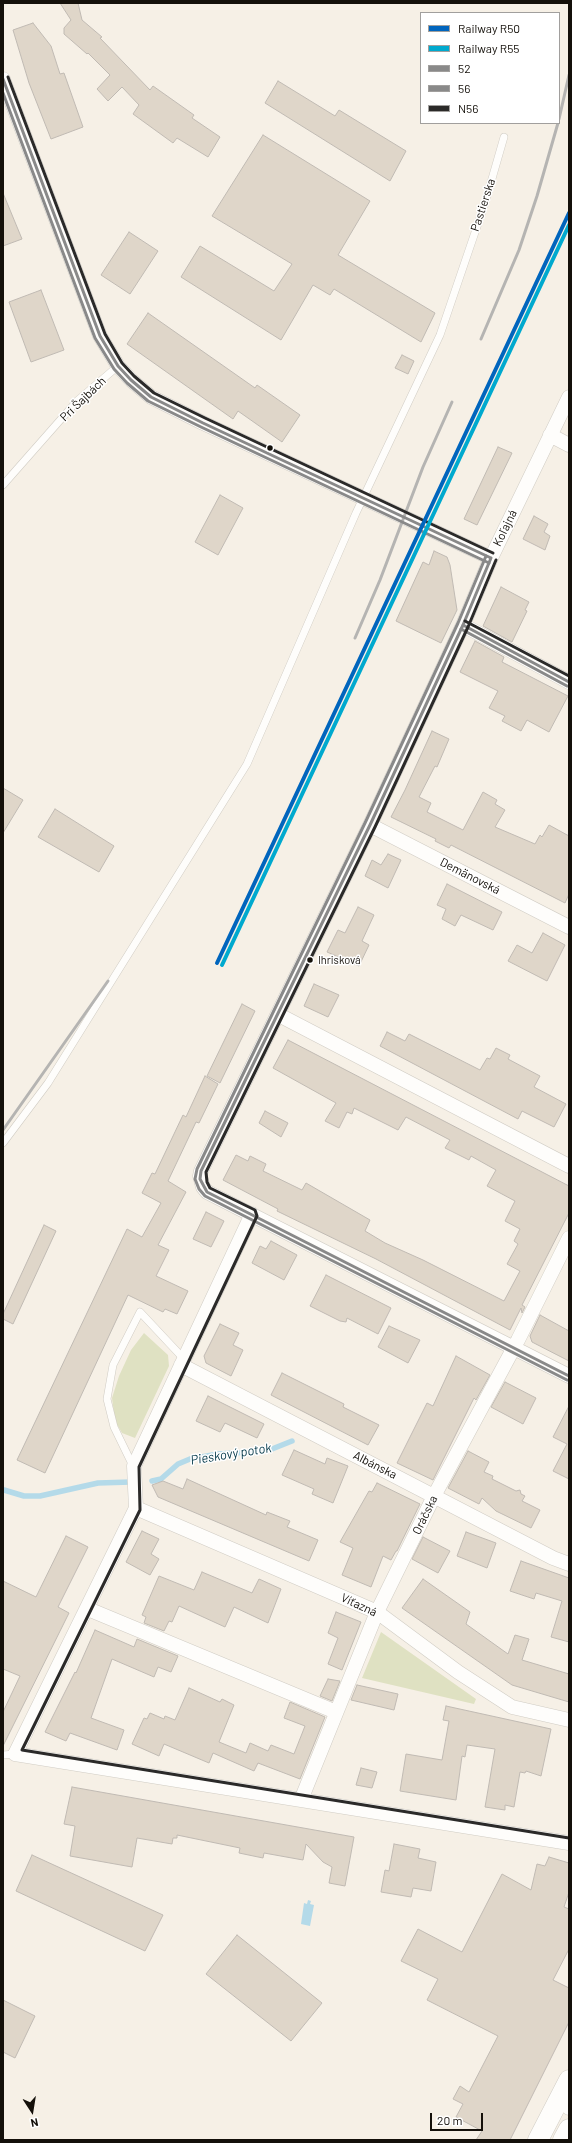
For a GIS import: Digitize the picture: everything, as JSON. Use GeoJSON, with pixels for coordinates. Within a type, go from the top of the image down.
{"type":"FeatureCollection","features":[{"type":"Feature","properties":{"kind":"main road"},"geometry":{"type":"LineString","coordinates":[[538,2140],[567,2084]]}},
{"type":"Feature","properties":{"kind":"main road"},"geometry":{"type":"LineString","coordinates":[[563,2140],[569,2129]]}},
{"type":"Feature","properties":{"kind":"street"},"geometry":{"type":"LineString","coordinates":[[3,79],[100,336],[118,366],[131,380],[151,397],[490,558]]}},
{"type":"Feature","properties":{"kind":"street","name":"Koľajná"},"geometry":{"type":"LineString","coordinates":[[252,1214],[207,1192],[201,1181],[201,1171],[279,1015],[370,825],[463,625],[490,558],[569,397]]}},
{"type":"Feature","properties":{"kind":"street"},"geometry":{"type":"LineString","coordinates":[[550,435],[569,445]]}},
{"type":"Feature","properties":{"kind":"street"},"geometry":{"type":"LineString","coordinates":[[463,625],[569,682]]}},
{"type":"Feature","properties":{"kind":"street","name":"Demänovská"},"geometry":{"type":"LineString","coordinates":[[370,825],[569,928]]}},
{"type":"Feature","properties":{"kind":"street"},"geometry":{"type":"LineString","coordinates":[[279,1015],[569,1166]]}},
{"type":"Feature","properties":{"kind":"street"},"geometry":{"type":"LineString","coordinates":[[569,1376],[252,1214],[134,1466],[136,1508],[88,1609],[9,1754],[569,1843]]}},
{"type":"Feature","properties":{"kind":"street","name":"Oráčska"},"geometry":{"type":"LineString","coordinates":[[301,1800],[377,1612],[434,1496],[513,1348],[569,1238]]}},
{"type":"Feature","properties":{"kind":"street","name":"Albánska"},"geometry":{"type":"LineString","coordinates":[[183,1362],[434,1496],[553,1558],[569,1564]]}},
{"type":"Feature","properties":{"kind":"street","name":"Víťazná"},"geometry":{"type":"LineString","coordinates":[[136,1508],[377,1612],[458,1672],[512,1707],[569,1720]]}},
{"type":"Feature","properties":{"kind":"street"},"geometry":{"type":"LineString","coordinates":[[88,1609],[336,1712]]}},
{"type":"Feature","properties":{"kind":"street"},"geometry":{"type":"LineString","coordinates":[[567,2084],[566,2105],[569,2108]]}},
{"type":"Feature","properties":{"kind":"lane","name":"Pastierska"},"geometry":{"type":"LineString","coordinates":[[3,1143],[48,1083],[248,764],[364,498],[440,335],[485,203],[504,137]]}},
{"type":"Feature","properties":{"kind":"lane","name":"Pri Šajbách"},"geometry":{"type":"LineString","coordinates":[[3,485],[77,401],[118,366]]}},
{"type":"Feature","properties":{"kind":"lane"},"geometry":{"type":"LineString","coordinates":[[134,1466],[114,1427],[107,1399],[113,1365],[140,1312],[183,1362]]}},
{"type":"Feature","properties":{"kind":"green space"},"geometry":{"type":"Polygon","coordinates":[[[144,1333],[168,1355],[169,1366],[135,1438],[122,1433],[115,1421],[112,1398],[119,1376],[131,1350],[144,1333]]]}},
{"type":"Feature","properties":{"kind":"green space"},"geometry":{"type":"Polygon","coordinates":[[[381,1632],[476,1699],[474,1704],[362,1678],[381,1632]]]}},
{"type":"Feature","properties":{"kind":"water"},"geometry":{"type":"Polygon","coordinates":[[[308,1900],[311,1901],[310,1904],[314,1905],[310,1926],[301,1924],[304,1903],[307,1904],[308,1900]]]}},
{"type":"Feature","properties":{"kind":"building"},"geometry":{"type":"Polygon","coordinates":[[[60,3],[78,3],[82,20],[102,37],[100,38],[150,90],[153,86],[194,115],[192,118],[220,137],[208,157],[177,138],[173,143],[133,114],[139,105],[122,87],[108,101],[97,89],[110,75],[88,53],[87,54],[64,34],[64,28],[71,20],[60,3]]]}},
{"type":"Feature","properties":{"kind":"building"},"geometry":{"type":"Polygon","coordinates":[[[33,23],[51,46],[60,74],[64,73],[83,127],[51,139],[29,83],[13,30],[33,23]]]}},
{"type":"Feature","properties":{"kind":"building"},"geometry":{"type":"Polygon","coordinates":[[[278,81],[335,116],[339,110],[406,151],[390,181],[265,103],[278,81]]]}},
{"type":"Feature","properties":{"kind":"building"},"geometry":{"type":"Polygon","coordinates":[[[263,135],[370,201],[338,255],[435,313],[421,342],[334,289],[330,295],[313,285],[281,340],[181,277],[200,246],[274,291],[292,264],[212,216],[263,135]]]}},
{"type":"Feature","properties":{"kind":"building"},"geometry":{"type":"Polygon","coordinates":[[[3,193],[22,239],[3,246],[3,193]]]}},
{"type":"Feature","properties":{"kind":"building"},"geometry":{"type":"Polygon","coordinates":[[[129,232],[158,251],[130,294],[101,275],[129,232]]]}},
{"type":"Feature","properties":{"kind":"building"},"geometry":{"type":"Polygon","coordinates":[[[41,290],[64,350],[31,362],[9,302],[41,290]]]}},
{"type":"Feature","properties":{"kind":"building"},"geometry":{"type":"Polygon","coordinates":[[[148,313],[255,388],[257,385],[300,415],[282,442],[238,411],[233,419],[127,344],[148,313]]]}},
{"type":"Feature","properties":{"kind":"building"},"geometry":{"type":"Polygon","coordinates":[[[402,355],[414,361],[408,374],[395,368],[402,355]]]}},
{"type":"Feature","properties":{"kind":"building"},"geometry":{"type":"Polygon","coordinates":[[[498,447],[512,453],[477,525],[464,519],[498,447]]]}},
{"type":"Feature","properties":{"kind":"building"},"geometry":{"type":"Polygon","coordinates":[[[220,495],[243,508],[218,555],[195,542],[220,495]]]}},
{"type":"Feature","properties":{"kind":"building"},"geometry":{"type":"Polygon","coordinates":[[[534,516],[548,524],[544,532],[550,536],[545,550],[523,539],[534,516]]]}},
{"type":"Feature","properties":{"kind":"building"},"geometry":{"type":"Polygon","coordinates":[[[434,551],[447,557],[450,565],[457,610],[441,643],[396,621],[423,562],[429,565],[434,551]]]}},
{"type":"Feature","properties":{"kind":"building"},"geometry":{"type":"Polygon","coordinates":[[[501,587],[529,602],[525,610],[527,611],[512,642],[483,626],[501,587]]]}},
{"type":"Feature","properties":{"kind":"building"},"geometry":{"type":"Polygon","coordinates":[[[475,641],[504,657],[502,662],[568,696],[549,732],[527,720],[521,731],[502,721],[505,716],[489,708],[498,691],[460,672],[475,641]]]}},
{"type":"Feature","properties":{"kind":"building"},"geometry":{"type":"Polygon","coordinates":[[[432,731],[449,739],[437,767],[435,766],[419,797],[431,803],[427,812],[463,830],[483,792],[497,800],[495,804],[505,810],[495,827],[535,844],[540,835],[542,837],[549,825],[569,836],[569,894],[565,903],[451,845],[449,848],[435,841],[436,839],[391,817],[432,731]]]}},
{"type":"Feature","properties":{"kind":"building"},"geometry":{"type":"Polygon","coordinates":[[[3,788],[23,800],[3,833],[3,788]]]}},
{"type":"Feature","properties":{"kind":"building"},"geometry":{"type":"Polygon","coordinates":[[[55,809],[114,846],[99,872],[38,837],[55,809]]]}},
{"type":"Feature","properties":{"kind":"building"},"geometry":{"type":"Polygon","coordinates":[[[388,854],[401,860],[388,888],[365,876],[372,860],[381,865],[388,854]]]}},
{"type":"Feature","properties":{"kind":"building"},"geometry":{"type":"Polygon","coordinates":[[[447,884],[502,912],[493,930],[461,915],[455,926],[442,919],[446,909],[437,905],[447,884]]]}},
{"type":"Feature","properties":{"kind":"building"},"geometry":{"type":"Polygon","coordinates":[[[358,907],[374,915],[362,941],[369,945],[359,966],[327,952],[338,930],[345,933],[358,907]]]}},
{"type":"Feature","properties":{"kind":"building"},"geometry":{"type":"Polygon","coordinates":[[[543,933],[565,945],[547,981],[508,961],[517,945],[532,953],[543,933]]]}},
{"type":"Feature","properties":{"kind":"building"},"geometry":{"type":"Polygon","coordinates":[[[314,984],[339,995],[328,1017],[304,1006],[314,984]]]}},
{"type":"Feature","properties":{"kind":"building"},"geometry":{"type":"Polygon","coordinates":[[[242,1004],[255,1011],[220,1083],[207,1076],[242,1004]]]}},
{"type":"Feature","properties":{"kind":"building"},"geometry":{"type":"Polygon","coordinates":[[[387,1032],[405,1041],[409,1034],[480,1070],[487,1058],[490,1059],[496,1048],[510,1055],[508,1059],[540,1076],[534,1087],[566,1104],[554,1127],[522,1111],[518,1119],[380,1046],[387,1032]]]}},
{"type":"Feature","properties":{"kind":"building"},"geometry":{"type":"Polygon","coordinates":[[[288,1040],[569,1186],[569,1213],[522,1305],[525,1307],[522,1313],[521,1308],[510,1330],[376,1259],[277,1211],[278,1209],[223,1180],[236,1155],[248,1161],[250,1156],[266,1164],[263,1171],[302,1190],[306,1183],[370,1220],[365,1231],[385,1243],[423,1260],[504,1301],[520,1271],[507,1264],[518,1244],[514,1241],[520,1229],[505,1221],[515,1201],[487,1186],[496,1170],[471,1156],[469,1160],[445,1148],[450,1140],[406,1117],[398,1130],[354,1108],[352,1114],[347,1112],[339,1128],[325,1121],[336,1103],[273,1068],[288,1040]]]}},
{"type":"Feature","properties":{"kind":"building"},"geometry":{"type":"Polygon","coordinates":[[[205,1076],[218,1084],[199,1123],[196,1122],[168,1181],[186,1192],[158,1245],[169,1250],[156,1276],[188,1291],[177,1314],[165,1309],[163,1312],[128,1295],[45,1473],[17,1460],[127,1229],[142,1237],[161,1203],[142,1193],[152,1173],[155,1174],[183,1115],[186,1117],[205,1076]]]}},
{"type":"Feature","properties":{"kind":"building"},"geometry":{"type":"Polygon","coordinates":[[[265,1111],[288,1123],[281,1137],[259,1123],[265,1111]]]}},
{"type":"Feature","properties":{"kind":"building"},"geometry":{"type":"Polygon","coordinates":[[[206,1212],[224,1221],[211,1247],[193,1239],[206,1212]]]}},
{"type":"Feature","properties":{"kind":"building"},"geometry":{"type":"Polygon","coordinates":[[[44,1225],[56,1231],[13,1324],[3,1319],[3,1314],[44,1225]]]}},
{"type":"Feature","properties":{"kind":"building"},"geometry":{"type":"Polygon","coordinates":[[[271,1241],[297,1255],[284,1280],[252,1263],[260,1246],[266,1249],[271,1241]]]}},
{"type":"Feature","properties":{"kind":"building"},"geometry":{"type":"Polygon","coordinates":[[[326,1275],[391,1308],[378,1334],[347,1318],[346,1322],[340,1321],[310,1306],[326,1275]]]}},
{"type":"Feature","properties":{"kind":"building"},"geometry":{"type":"Polygon","coordinates":[[[540,1315],[569,1331],[569,1361],[532,1342],[530,1336],[540,1315]]]}},
{"type":"Feature","properties":{"kind":"building"},"geometry":{"type":"Polygon","coordinates":[[[220,1324],[239,1333],[233,1345],[243,1350],[231,1376],[206,1363],[204,1356],[220,1324]]]}},
{"type":"Feature","properties":{"kind":"building"},"geometry":{"type":"Polygon","coordinates":[[[389,1326],[420,1340],[408,1363],[378,1347],[389,1326]]]}},
{"type":"Feature","properties":{"kind":"building"},"geometry":{"type":"Polygon","coordinates":[[[456,1356],[490,1375],[476,1400],[474,1398],[433,1480],[397,1463],[427,1403],[433,1406],[456,1356]]]}},
{"type":"Feature","properties":{"kind":"building"},"geometry":{"type":"Polygon","coordinates":[[[282,1373],[344,1404],[343,1407],[379,1425],[368,1445],[271,1395],[282,1373]]]}},
{"type":"Feature","properties":{"kind":"building"},"geometry":{"type":"Polygon","coordinates":[[[505,1382],[536,1398],[523,1424],[491,1407],[505,1382]]]}},
{"type":"Feature","properties":{"kind":"building"},"geometry":{"type":"Polygon","coordinates":[[[208,1396],[264,1424],[257,1438],[225,1423],[220,1432],[196,1421],[208,1396]]]}},
{"type":"Feature","properties":{"kind":"building"},"geometry":{"type":"Polygon","coordinates":[[[569,1406],[569,1479],[553,1471],[567,1444],[553,1437],[569,1406]]]}},
{"type":"Feature","properties":{"kind":"building"},"geometry":{"type":"Polygon","coordinates":[[[294,1450],[325,1464],[327,1458],[348,1466],[333,1503],[312,1494],[314,1489],[282,1475],[294,1450]]]}},
{"type":"Feature","properties":{"kind":"building"},"geometry":{"type":"Polygon","coordinates":[[[468,1451],[489,1462],[484,1472],[493,1476],[492,1479],[516,1491],[520,1490],[521,1494],[525,1496],[522,1501],[540,1510],[531,1528],[496,1511],[482,1498],[479,1504],[448,1488],[468,1451]]]}},
{"type":"Feature","properties":{"kind":"building"},"geometry":{"type":"Polygon","coordinates":[[[187,1479],[266,1515],[267,1512],[290,1521],[287,1527],[318,1540],[309,1561],[158,1497],[152,1485],[163,1481],[183,1489],[187,1479]]]}},
{"type":"Feature","properties":{"kind":"building"},"geometry":{"type":"Polygon","coordinates":[[[377,1483],[420,1504],[391,1560],[383,1556],[371,1587],[342,1575],[353,1548],[340,1542],[369,1491],[372,1492],[377,1483]]]}},
{"type":"Feature","properties":{"kind":"building"},"geometry":{"type":"Polygon","coordinates":[[[142,1531],[159,1539],[151,1554],[159,1559],[150,1575],[126,1562],[142,1531]]]}},
{"type":"Feature","properties":{"kind":"building"},"geometry":{"type":"Polygon","coordinates":[[[466,1532],[496,1543],[487,1568],[457,1556],[466,1532]]]}},
{"type":"Feature","properties":{"kind":"building"},"geometry":{"type":"Polygon","coordinates":[[[66,1536],[88,1547],[58,1607],[69,1613],[3,1746],[3,1712],[20,1676],[3,1669],[3,1581],[36,1597],[66,1536]]]}},
{"type":"Feature","properties":{"kind":"building"},"geometry":{"type":"Polygon","coordinates":[[[423,1537],[450,1551],[438,1573],[412,1559],[423,1537]]]}},
{"type":"Feature","properties":{"kind":"building"},"geometry":{"type":"Polygon","coordinates":[[[521,1561],[569,1578],[569,1642],[551,1637],[562,1601],[536,1593],[534,1599],[510,1591],[521,1561]]]}},
{"type":"Feature","properties":{"kind":"building"},"geometry":{"type":"Polygon","coordinates":[[[202,1572],[252,1593],[259,1579],[281,1589],[268,1623],[234,1607],[225,1627],[179,1606],[172,1622],[169,1621],[164,1631],[144,1623],[146,1617],[142,1615],[159,1576],[194,1590],[202,1572]]]}},
{"type":"Feature","properties":{"kind":"building"},"geometry":{"type":"Polygon","coordinates":[[[423,1579],[470,1612],[466,1624],[508,1654],[515,1635],[529,1639],[522,1660],[569,1674],[569,1702],[512,1685],[402,1608],[423,1579]]]}},
{"type":"Feature","properties":{"kind":"building"},"geometry":{"type":"Polygon","coordinates":[[[336,1612],[361,1622],[342,1670],[328,1664],[338,1638],[328,1633],[336,1612]]]}},
{"type":"Feature","properties":{"kind":"building"},"geometry":{"type":"Polygon","coordinates":[[[95,1630],[134,1647],[137,1639],[178,1656],[171,1672],[158,1667],[154,1677],[112,1659],[91,1718],[124,1730],[117,1750],[70,1733],[66,1741],[45,1732],[75,1672],[76,1673],[95,1630]]]}},
{"type":"Feature","properties":{"kind":"building"},"geometry":{"type":"Polygon","coordinates":[[[328,1679],[340,1681],[332,1701],[320,1696],[328,1679]]]}},
{"type":"Feature","properties":{"kind":"building"},"geometry":{"type":"Polygon","coordinates":[[[357,1685],[398,1694],[394,1710],[351,1700],[357,1685]]]}},
{"type":"Feature","properties":{"kind":"building"},"geometry":{"type":"Polygon","coordinates":[[[189,1688],[220,1702],[222,1699],[234,1705],[219,1742],[246,1753],[250,1743],[268,1751],[271,1745],[294,1754],[305,1726],[284,1718],[290,1702],[325,1717],[300,1779],[258,1763],[254,1771],[213,1753],[209,1763],[164,1744],[159,1756],[132,1744],[144,1718],[147,1719],[150,1713],[164,1719],[165,1716],[175,1720],[189,1688]]]}},
{"type":"Feature","properties":{"kind":"building"},"geometry":{"type":"Polygon","coordinates":[[[446,1706],[551,1729],[541,1776],[526,1771],[525,1773],[520,1772],[514,1807],[505,1805],[505,1810],[485,1807],[495,1749],[467,1745],[465,1757],[462,1756],[456,1800],[400,1791],[406,1754],[442,1760],[449,1721],[443,1720],[446,1706]]]}},
{"type":"Feature","properties":{"kind":"building"},"geometry":{"type":"Polygon","coordinates":[[[361,1768],[377,1772],[372,1788],[356,1785],[361,1768]]]}},
{"type":"Feature","properties":{"kind":"building"},"geometry":{"type":"Polygon","coordinates":[[[72,1787],[354,1837],[345,1886],[329,1883],[332,1867],[323,1862],[306,1844],[303,1860],[264,1853],[263,1858],[239,1853],[240,1848],[177,1835],[177,1838],[173,1838],[172,1844],[137,1838],[132,1867],[70,1856],[75,1826],[64,1824],[72,1787]]]}},
{"type":"Feature","properties":{"kind":"building"},"geometry":{"type":"Polygon","coordinates":[[[394,1844],[420,1849],[418,1858],[436,1862],[431,1891],[413,1888],[411,1897],[381,1892],[385,1870],[389,1871],[394,1844]]]}},
{"type":"Feature","properties":{"kind":"building"},"geometry":{"type":"Polygon","coordinates":[[[32,1855],[163,1915],[145,1951],[16,1891],[32,1855]]]}},
{"type":"Feature","properties":{"kind":"building"},"geometry":{"type":"Polygon","coordinates":[[[549,1857],[569,1863],[569,1892],[564,1907],[569,1909],[569,1949],[553,1980],[569,1988],[569,2022],[510,2140],[476,2140],[482,2131],[456,2117],[463,2104],[453,2099],[460,2086],[469,2092],[498,2036],[427,2000],[438,1979],[401,1961],[418,1929],[462,1952],[502,1874],[531,1890],[537,1864],[545,1866],[549,1857]]]}},
{"type":"Feature","properties":{"kind":"building"},"geometry":{"type":"Polygon","coordinates":[[[237,1935],[322,2003],[291,2041],[206,1974],[237,1935]]]}},
{"type":"Feature","properties":{"kind":"building"},"geometry":{"type":"Polygon","coordinates":[[[3,2000],[35,2016],[15,2058],[3,2052],[3,2000]]]}},
{"type":"Feature","properties":{"kind":"waterway","name":"Pieskový potok"},"geometry":{"type":"LineString","coordinates":[[152,1481],[161,1479],[178,1464],[190,1459],[218,1454],[267,1451],[292,1441]]}},
{"type":"Feature","properties":{"kind":"waterway","name":"Pieskový potok"},"geometry":{"type":"LineString","coordinates":[[4,1490],[24,1496],[40,1496],[98,1483],[131,1482]]}},
{"type":"Feature","properties":{"kind":"railway"},"geometry":{"type":"LineString","coordinates":[[560,115],[569,75]]}},
{"type":"Feature","properties":{"kind":"railway"},"geometry":{"type":"LineString","coordinates":[[481,339],[519,250],[537,196],[558,124]]}},
{"type":"Feature","properties":{"kind":"railway"},"geometry":{"type":"LineString","coordinates":[[355,638],[380,580],[423,467],[452,402]]}},
{"type":"Feature","properties":{"kind":"railway"},"geometry":{"type":"LineString","coordinates":[[3,1130],[108,981]]}},
{"type":"Feature","properties":{"kind":"rail line","name":"R50"},"geometry":{"type":"LineString","coordinates":[[217,963],[569,213]]}},
{"type":"Feature","properties":{"kind":"rail line","name":"R55"},"geometry":{"type":"LineString","coordinates":[[222,965],[569,225]]}},
{"type":"Feature","properties":{"kind":"transit line","name":"N56"},"geometry":{"type":"LineString","coordinates":[[8,77],[105,334],[122,363],[134,376],[154,393],[493,553]]}},
{"type":"Feature","properties":{"kind":"transit line","name":"52"},"geometry":{"type":"LineString","coordinates":[[3,79],[100,336],[118,366],[131,380],[151,397],[203,423],[491,558]]}},
{"type":"Feature","properties":{"kind":"transit line","name":"56"},"geometry":{"type":"LineString","coordinates":[[3,93],[95,338],[114,369],[127,383],[148,401],[489,563]]}},
{"type":"Feature","properties":{"kind":"transit line","name":"56"},"geometry":{"type":"LineString","coordinates":[[486,556],[458,623],[365,823],[197,1169],[195,1179],[199,1189],[205,1196],[567,1380]]}},
{"type":"Feature","properties":{"kind":"transit line","name":"52"},"geometry":{"type":"LineString","coordinates":[[491,558],[463,625],[370,825],[201,1171],[200,1179],[207,1192],[569,1376]]}},
{"type":"Feature","properties":{"kind":"transit line","name":"N56"},"geometry":{"type":"LineString","coordinates":[[496,560],[468,627],[375,827],[206,1172],[207,1182],[210,1188],[255,1210],[257,1216],[139,1467],[140,1510],[22,1750],[569,1838]]}},
{"type":"Feature","properties":{"kind":"transit line","name":"N56"},"geometry":{"type":"LineString","coordinates":[[465,621],[569,676]]}},
{"type":"Feature","properties":{"kind":"transit line","name":"52"},"geometry":{"type":"LineString","coordinates":[[463,625],[569,682]]}},
{"type":"Feature","properties":{"kind":"transit line","name":"56"},"geometry":{"type":"LineString","coordinates":[[461,629],[567,686]]}},
{"type":"Feature","properties":{"kind":"place","name":"Ihrisková"},"geometry":{"type":"Point","coordinates":[310,960]}}]}
